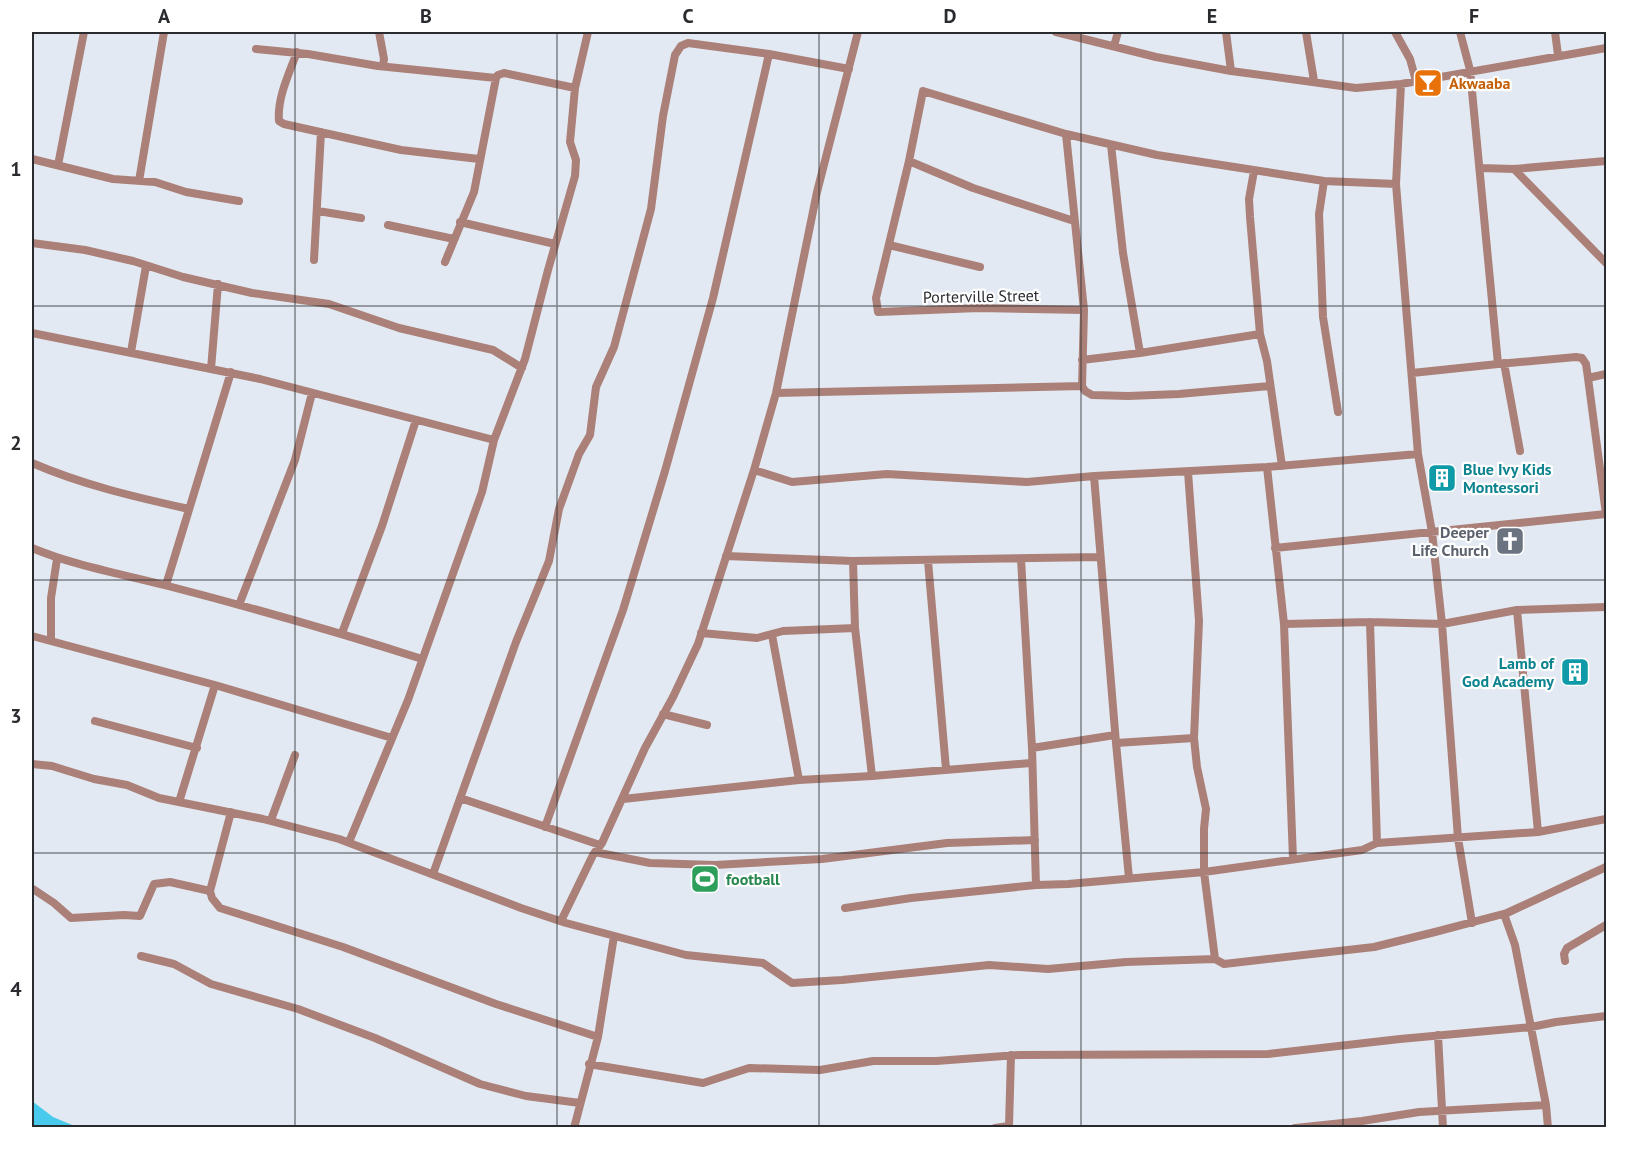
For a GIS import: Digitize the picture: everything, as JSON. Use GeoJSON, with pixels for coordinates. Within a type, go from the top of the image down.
{"type":"FeatureCollection","features":[{"type":"Feature","properties":{"kind":"street"},"geometry":{"type":"LineString","coordinates":[[58,165],[84,32]]}},
{"type":"Feature","properties":{"kind":"street"},"geometry":{"type":"LineString","coordinates":[[139,181],[164,32]]}},
{"type":"Feature","properties":{"kind":"street"},"geometry":{"type":"LineString","coordinates":[[379,32],[383,65]]}},
{"type":"Feature","properties":{"kind":"street"},"geometry":{"type":"LineString","coordinates":[[349,842],[422,660],[482,492],[494,440],[522,368],[575,176],[576,160],[570,142],[575,88],[588,32]]}},
{"type":"Feature","properties":{"kind":"street"},"geometry":{"type":"LineString","coordinates":[[561,921],[623,799],[642,754],[693,656],[701,633],[754,470],[776,393],[817,192],[858,32]]}},
{"type":"Feature","properties":{"kind":"street"},"geometry":{"type":"LineString","coordinates":[[1056,32],[1156,57],[1231,71],[1356,88],[1401,84],[1470,70],[1606,48]]}},
{"type":"Feature","properties":{"kind":"street"},"geometry":{"type":"LineString","coordinates":[[1114,46],[1118,32]]}},
{"type":"Feature","properties":{"kind":"street"},"geometry":{"type":"LineString","coordinates":[[1226,32],[1231,71]]}},
{"type":"Feature","properties":{"kind":"street"},"geometry":{"type":"LineString","coordinates":[[1306,32],[1314,81]]}},
{"type":"Feature","properties":{"kind":"street"},"geometry":{"type":"LineString","coordinates":[[1395,32],[1410,59],[1416,81]]}},
{"type":"Feature","properties":{"kind":"street"},"geometry":{"type":"LineString","coordinates":[[1460,32],[1470,70],[1501,364],[1520,451]]}},
{"type":"Feature","properties":{"kind":"street"},"geometry":{"type":"LineString","coordinates":[[1555,32],[1558,55]]}},
{"type":"Feature","properties":{"kind":"street"},"geometry":{"type":"LineString","coordinates":[[433,874],[516,642],[549,561],[559,509],[579,454],[590,435],[596,387],[614,347],[651,209],[663,116],[675,55],[681,46],[688,43],[769,54],[849,69]]}},
{"type":"Feature","properties":{"kind":"street"},"geometry":{"type":"LineString","coordinates":[[256,49],[297,52],[496,78]]}},
{"type":"Feature","properties":{"kind":"street"},"geometry":{"type":"LineString","coordinates":[[297,52],[283,92],[279,121],[284,124],[400,150],[479,159]]}},
{"type":"Feature","properties":{"kind":"street"},"geometry":{"type":"LineString","coordinates":[[545,827],[623,609],[666,471],[713,298],[769,54]]}},
{"type":"Feature","properties":{"kind":"street"},"geometry":{"type":"LineString","coordinates":[[445,262],[474,192],[498,75],[504,73],[575,88]]}},
{"type":"Feature","properties":{"kind":"street"},"geometry":{"type":"LineString","coordinates":[[1401,84],[1396,184],[1418,454],[1432,532],[1442,624],[1458,838],[1472,922]]}},
{"type":"Feature","properties":{"kind":"street"},"geometry":{"type":"LineString","coordinates":[[980,267],[889,245],[923,91],[1066,134],[1157,155],[1324,181],[1396,184]]}},
{"type":"Feature","properties":{"kind":"street"},"geometry":{"type":"LineString","coordinates":[[314,260],[321,132]]}},
{"type":"Feature","properties":{"kind":"street"},"geometry":{"type":"LineString","coordinates":[[1066,134],[1084,310],[1082,386],[1085,391],[1092,395],[1128,396],[1270,386]]}},
{"type":"Feature","properties":{"kind":"street"},"geometry":{"type":"LineString","coordinates":[[1111,145],[1123,252],[1140,353]]}},
{"type":"Feature","properties":{"kind":"street"},"geometry":{"type":"LineString","coordinates":[[32,159],[114,179],[139,181],[239,201]]}},
{"type":"Feature","properties":{"kind":"street"},"geometry":{"type":"LineString","coordinates":[[909,161],[973,188],[1074,221]]}},
{"type":"Feature","properties":{"kind":"street"},"geometry":{"type":"LineString","coordinates":[[1481,168],[1514,169],[1606,161]]}},
{"type":"Feature","properties":{"kind":"street"},"geometry":{"type":"LineString","coordinates":[[1514,169],[1606,263]]}},
{"type":"Feature","properties":{"kind":"street"},"geometry":{"type":"LineString","coordinates":[[1254,171],[1250,217],[1260,334],[1268,362],[1282,466]]}},
{"type":"Feature","properties":{"kind":"street"},"geometry":{"type":"LineString","coordinates":[[1324,181],[1319,214],[1323,317],[1338,412]]}},
{"type":"Feature","properties":{"kind":"street"},"geometry":{"type":"LineString","coordinates":[[318,211],[361,218]]}},
{"type":"Feature","properties":{"kind":"street"},"geometry":{"type":"LineString","coordinates":[[460,222],[555,244]]}},
{"type":"Feature","properties":{"kind":"street"},"geometry":{"type":"LineString","coordinates":[[388,225],[454,239]]}},
{"type":"Feature","properties":{"kind":"street"},"geometry":{"type":"LineString","coordinates":[[32,243],[85,250],[252,293],[329,304],[399,328],[493,350],[522,368]]}},
{"type":"Feature","properties":{"kind":"street","name":"Porterville Street"},"geometry":{"type":"LineString","coordinates":[[889,245],[876,298],[878,312],[979,308],[1084,310]]}},
{"type":"Feature","properties":{"kind":"street"},"geometry":{"type":"LineString","coordinates":[[131,352],[146,266]]}},
{"type":"Feature","properties":{"kind":"street"},"geometry":{"type":"LineString","coordinates":[[211,369],[218,284]]}},
{"type":"Feature","properties":{"kind":"street"},"geometry":{"type":"LineString","coordinates":[[32,333],[231,372],[494,440]]}},
{"type":"Feature","properties":{"kind":"street"},"geometry":{"type":"LineString","coordinates":[[1082,360],[1260,334]]}},
{"type":"Feature","properties":{"kind":"street"},"geometry":{"type":"LineString","coordinates":[[1275,548],[1606,514],[1586,364],[1582,358],[1412,373]]}},
{"type":"Feature","properties":{"kind":"street"},"geometry":{"type":"LineString","coordinates":[[166,585],[231,372]]}},
{"type":"Feature","properties":{"kind":"street"},"geometry":{"type":"LineString","coordinates":[[1588,378],[1606,374]]}},
{"type":"Feature","properties":{"kind":"street"},"geometry":{"type":"LineString","coordinates":[[776,393],[1082,386]]}},
{"type":"Feature","properties":{"kind":"street"},"geometry":{"type":"LineString","coordinates":[[239,605],[295,460],[312,393]]}},
{"type":"Feature","properties":{"kind":"street"},"geometry":{"type":"LineString","coordinates":[[342,633],[382,526],[416,420]]}},
{"type":"Feature","properties":{"kind":"street"},"geometry":{"type":"LineString","coordinates":[[754,470],[792,482],[887,474],[1027,482],[1282,466],[1418,454]]}},
{"type":"Feature","properties":{"kind":"street"},"geometry":{"type":"LineString","coordinates":[[32,463],[113,492],[189,509]]}},
{"type":"Feature","properties":{"kind":"street"},"geometry":{"type":"LineString","coordinates":[[1267,467],[1284,624],[1293,859]]}},
{"type":"Feature","properties":{"kind":"street"},"geometry":{"type":"LineString","coordinates":[[1188,472],[1199,621],[1194,738],[1197,767],[1206,809],[1204,872],[1215,959]]}},
{"type":"Feature","properties":{"kind":"street"},"geometry":{"type":"LineString","coordinates":[[1094,476],[1115,739],[1129,878]]}},
{"type":"Feature","properties":{"kind":"street"},"geometry":{"type":"LineString","coordinates":[[32,548],[57,559],[166,585],[342,633],[422,660]]}},
{"type":"Feature","properties":{"kind":"street"},"geometry":{"type":"LineString","coordinates":[[726,556],[853,561],[1100,557]]}},
{"type":"Feature","properties":{"kind":"street"},"geometry":{"type":"LineString","coordinates":[[51,641],[51,598],[57,559]]}},
{"type":"Feature","properties":{"kind":"street"},"geometry":{"type":"LineString","coordinates":[[1021,559],[1032,748],[1036,885]]}},
{"type":"Feature","properties":{"kind":"street"},"geometry":{"type":"LineString","coordinates":[[853,561],[855,628],[872,776]]}},
{"type":"Feature","properties":{"kind":"street"},"geometry":{"type":"LineString","coordinates":[[928,561],[946,769]]}},
{"type":"Feature","properties":{"kind":"street"},"geometry":{"type":"LineString","coordinates":[[1284,624],[1370,622],[1442,624],[1517,610],[1606,607],[1606,613]]}},
{"type":"Feature","properties":{"kind":"street"},"geometry":{"type":"LineString","coordinates":[[1517,610],[1538,832]]}},
{"type":"Feature","properties":{"kind":"street"},"geometry":{"type":"LineString","coordinates":[[1370,622],[1377,843]]}},
{"type":"Feature","properties":{"kind":"street"},"geometry":{"type":"LineString","coordinates":[[701,633],[750,639],[783,632],[855,628]]}},
{"type":"Feature","properties":{"kind":"street"},"geometry":{"type":"LineString","coordinates":[[771,635],[799,780]]}},
{"type":"Feature","properties":{"kind":"street"},"geometry":{"type":"LineString","coordinates":[[32,636],[215,685],[392,738]]}},
{"type":"Feature","properties":{"kind":"street"},"geometry":{"type":"LineString","coordinates":[[179,802],[215,685]]}},
{"type":"Feature","properties":{"kind":"street"},"geometry":{"type":"LineString","coordinates":[[663,714],[707,724]]}},
{"type":"Feature","properties":{"kind":"street"},"geometry":{"type":"LineString","coordinates":[[95,721],[197,748]]}},
{"type":"Feature","properties":{"kind":"street"},"geometry":{"type":"LineString","coordinates":[[1032,748],[1115,739],[1194,738]]}},
{"type":"Feature","properties":{"kind":"street"},"geometry":{"type":"LineString","coordinates":[[271,820],[295,755]]}},
{"type":"Feature","properties":{"kind":"street"},"geometry":{"type":"LineString","coordinates":[[623,799],[799,780],[1031,763]]}},
{"type":"Feature","properties":{"kind":"street"},"geometry":{"type":"LineString","coordinates":[[32,764],[52,766],[94,780],[127,785],[151,796],[271,820],[349,842],[561,921],[686,955],[763,963],[792,983],[989,965],[1048,969],[1126,962],[1215,959],[1224,964],[1374,947],[1504,914],[1606,867]]}},
{"type":"Feature","properties":{"kind":"street"},"geometry":{"type":"LineString","coordinates":[[460,798],[545,827],[598,849],[650,863],[715,865],[822,859],[947,843],[1035,840]]}},
{"type":"Feature","properties":{"kind":"street"},"geometry":{"type":"LineString","coordinates":[[231,812],[210,891],[215,903],[224,909],[343,947],[496,1004],[598,1037]]}},
{"type":"Feature","properties":{"kind":"street"},"geometry":{"type":"LineString","coordinates":[[845,908],[911,898],[1036,885],[1204,872],[1362,850],[1377,843],[1538,832],[1606,819]]}},
{"type":"Feature","properties":{"kind":"street"},"geometry":{"type":"LineString","coordinates":[[33,889],[54,903],[70,918],[140,916],[154,884],[170,882],[210,891]]}},
{"type":"Feature","properties":{"kind":"street"},"geometry":{"type":"LineString","coordinates":[[1504,914],[1515,945],[1546,1105],[1548,1128]]}},
{"type":"Feature","properties":{"kind":"street"},"geometry":{"type":"LineString","coordinates":[[1565,961],[1564,954],[1567,948],[1606,926]]}},
{"type":"Feature","properties":{"kind":"street"},"geometry":{"type":"LineString","coordinates":[[574,1128],[589,1064],[598,1037],[614,936]]}},
{"type":"Feature","properties":{"kind":"street"},"geometry":{"type":"LineString","coordinates":[[141,956],[174,964],[211,984],[298,1009],[375,1038],[480,1084],[526,1096],[580,1103]]}},
{"type":"Feature","properties":{"kind":"street"},"geometry":{"type":"LineString","coordinates":[[589,1064],[703,1083],[749,1068],[820,1070],[873,1061],[936,1061],[1011,1055],[1268,1054],[1531,1027],[1606,1016]]}},
{"type":"Feature","properties":{"kind":"street"},"geometry":{"type":"LineString","coordinates":[[1438,1035],[1443,1128]]}},
{"type":"Feature","properties":{"kind":"street"},"geometry":{"type":"LineString","coordinates":[[995,1128],[1009,1127],[1011,1055]]}},
{"type":"Feature","properties":{"kind":"street"},"geometry":{"type":"LineString","coordinates":[[1295,1128],[1441,1111],[1546,1105]]}},
{"type":"Feature","properties":{"kind":"green space","name":"football"},"geometry":{"type":"Polygon","coordinates":[[[696,872],[715,874],[714,885],[695,883],[696,872]]]}},
{"type":"Feature","properties":{"kind":"water"},"geometry":{"type":"Polygon","coordinates":[[[32,1101],[53,1117],[77,1127],[32,1127],[32,1101]]]}},
{"type":"Feature","properties":{"kind":"place","name":"Akwaaba"},"geometry":{"type":"Point","coordinates":[1428,83]}},
{"type":"Feature","properties":{"kind":"place","name":"Blue Ivy Kids Montessori"},"geometry":{"type":"Point","coordinates":[1442,478]}},
{"type":"Feature","properties":{"kind":"place","name":"Deeper Life Church"},"geometry":{"type":"Point","coordinates":[1510,541]}},
{"type":"Feature","properties":{"kind":"place","name":"Lamb of God Academy"},"geometry":{"type":"Point","coordinates":[1575,672]}},
{"type":"Feature","properties":{"kind":"place","name":"football"},"geometry":{"type":"Point","coordinates":[705,879]}}]}
